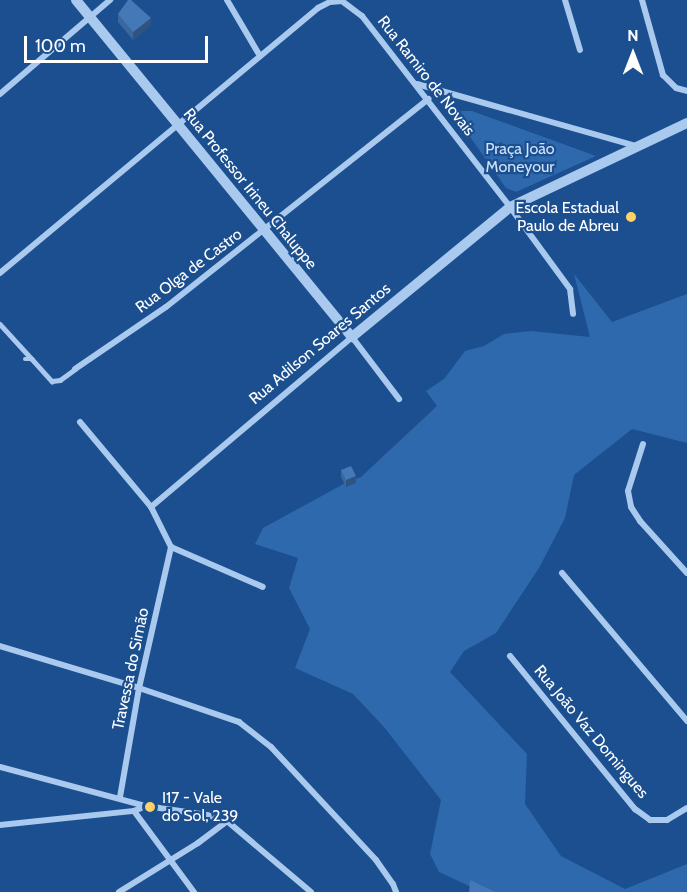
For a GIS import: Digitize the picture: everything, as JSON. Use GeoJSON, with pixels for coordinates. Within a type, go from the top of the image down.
{"type":"FeatureCollection","features":[{"type":"Feature","properties":{"kind":"street","name":"Rua Professor Irineu Chaluppe"},"geometry":{"type":"LineString","coordinates":[[76,0],[352,337],[399,399]]}},
{"type":"Feature","properties":{"kind":"street"},"geometry":{"type":"LineString","coordinates":[[0,94],[110,0]]}},
{"type":"Feature","properties":{"kind":"street"},"geometry":{"type":"LineString","coordinates":[[0,273],[260,56],[226,0]]}},
{"type":"Feature","properties":{"kind":"street"},"geometry":{"type":"LineString","coordinates":[[566,0],[580,50]]}},
{"type":"Feature","properties":{"kind":"street"},"geometry":{"type":"LineString","coordinates":[[642,0],[663,75],[676,88],[687,91]]}},
{"type":"Feature","properties":{"kind":"street","name":"Rua Ramiro de Novais"},"geometry":{"type":"LineString","coordinates":[[260,56],[318,8],[330,2],[342,1],[353,6],[416,83],[570,289],[573,314]]}},
{"type":"Feature","properties":{"kind":"street"},"geometry":{"type":"LineString","coordinates":[[416,83],[636,146]]}},
{"type":"Feature","properties":{"kind":"street","name":"Rua Olga de Castro"},"geometry":{"type":"LineString","coordinates":[[75,369],[166,307],[428,99]]}},
{"type":"Feature","properties":{"kind":"street","name":"Rua Adilson Soares Santos"},"geometry":{"type":"LineString","coordinates":[[151,507],[510,207],[687,123]]}},
{"type":"Feature","properties":{"kind":"street"},"geometry":{"type":"LineString","coordinates":[[80,422],[151,507],[171,547],[263,587]]}},
{"type":"Feature","properties":{"kind":"street"},"geometry":{"type":"LineString","coordinates":[[644,444],[628,491],[631,507],[640,522],[687,573]]}},
{"type":"Feature","properties":{"kind":"street","name":"Travessa do Simão"},"geometry":{"type":"LineString","coordinates":[[120,797],[139,688],[171,547]]}},
{"type":"Feature","properties":{"kind":"street"},"geometry":{"type":"LineString","coordinates":[[562,573],[687,721]]}},
{"type":"Feature","properties":{"kind":"street"},"geometry":{"type":"LineString","coordinates":[[0,646],[139,688],[239,722],[271,747],[376,860],[396,892]]}},
{"type":"Feature","properties":{"kind":"street","name":"Rua João Vaz Domingues"},"geometry":{"type":"LineString","coordinates":[[510,656],[635,809],[650,820],[667,820],[687,808]]}},
{"type":"Feature","properties":{"kind":"street"},"geometry":{"type":"LineString","coordinates":[[0,766],[120,797],[146,806],[174,808],[227,821],[311,892]]}},
{"type":"Feature","properties":{"kind":"street"},"geometry":{"type":"LineString","coordinates":[[0,825],[134,811],[146,806]]}},
{"type":"Feature","properties":{"kind":"street"},"geometry":{"type":"LineString","coordinates":[[134,811],[194,892]]}},
{"type":"Feature","properties":{"kind":"street"},"geometry":{"type":"LineString","coordinates":[[119,892],[227,821]]}},
{"type":"Feature","properties":{"kind":"lane"},"geometry":{"type":"LineString","coordinates":[[0,324],[28,359],[52,381],[60,380],[75,369]]}},
{"type":"Feature","properties":{"kind":"green space","name":"Praça João Moneyour"},"geometry":{"type":"Polygon","coordinates":[[[459,111],[472,111],[596,156],[516,192],[506,188],[461,124],[459,111]]]}},
{"type":"Feature","properties":{"kind":"green space"},"geometry":{"type":"Polygon","coordinates":[[[574,274],[612,322],[687,294],[687,443],[632,429],[574,475],[565,518],[539,568],[496,633],[464,651],[450,672],[527,754],[525,804],[561,856],[625,889],[687,864],[687,892],[482,892],[439,872],[430,854],[441,800],[384,727],[353,694],[295,668],[310,629],[289,588],[298,558],[255,544],[263,528],[349,481],[361,477],[437,406],[426,391],[444,379],[465,351],[484,346],[504,334],[531,331],[590,337],[574,274]]]}},
{"type":"Feature","properties":{"kind":"building"},"geometry":{"type":"Polygon","coordinates":[[[128,0],[131,0],[151,18],[133,32],[118,14],[128,0]]]}},
{"type":"Feature","properties":{"kind":"building"},"geometry":{"type":"Polygon","coordinates":[[[351,466],[356,476],[346,480],[341,470],[351,466]]]}},
{"type":"Feature","properties":{"kind":"building"},"geometry":{"type":"Polygon","coordinates":[[[470,880],[495,892],[469,892],[470,880]]]}},
{"type":"Feature","properties":{"kind":"place","name":"Escola Estadual Paulo de Abreu"},"geometry":{"type":"Point","coordinates":[631,217]}},
{"type":"Feature","properties":{"kind":"place","name":"I17 - Vale do Sol, 239"},"geometry":{"type":"Point","coordinates":[150,807]}}]}
